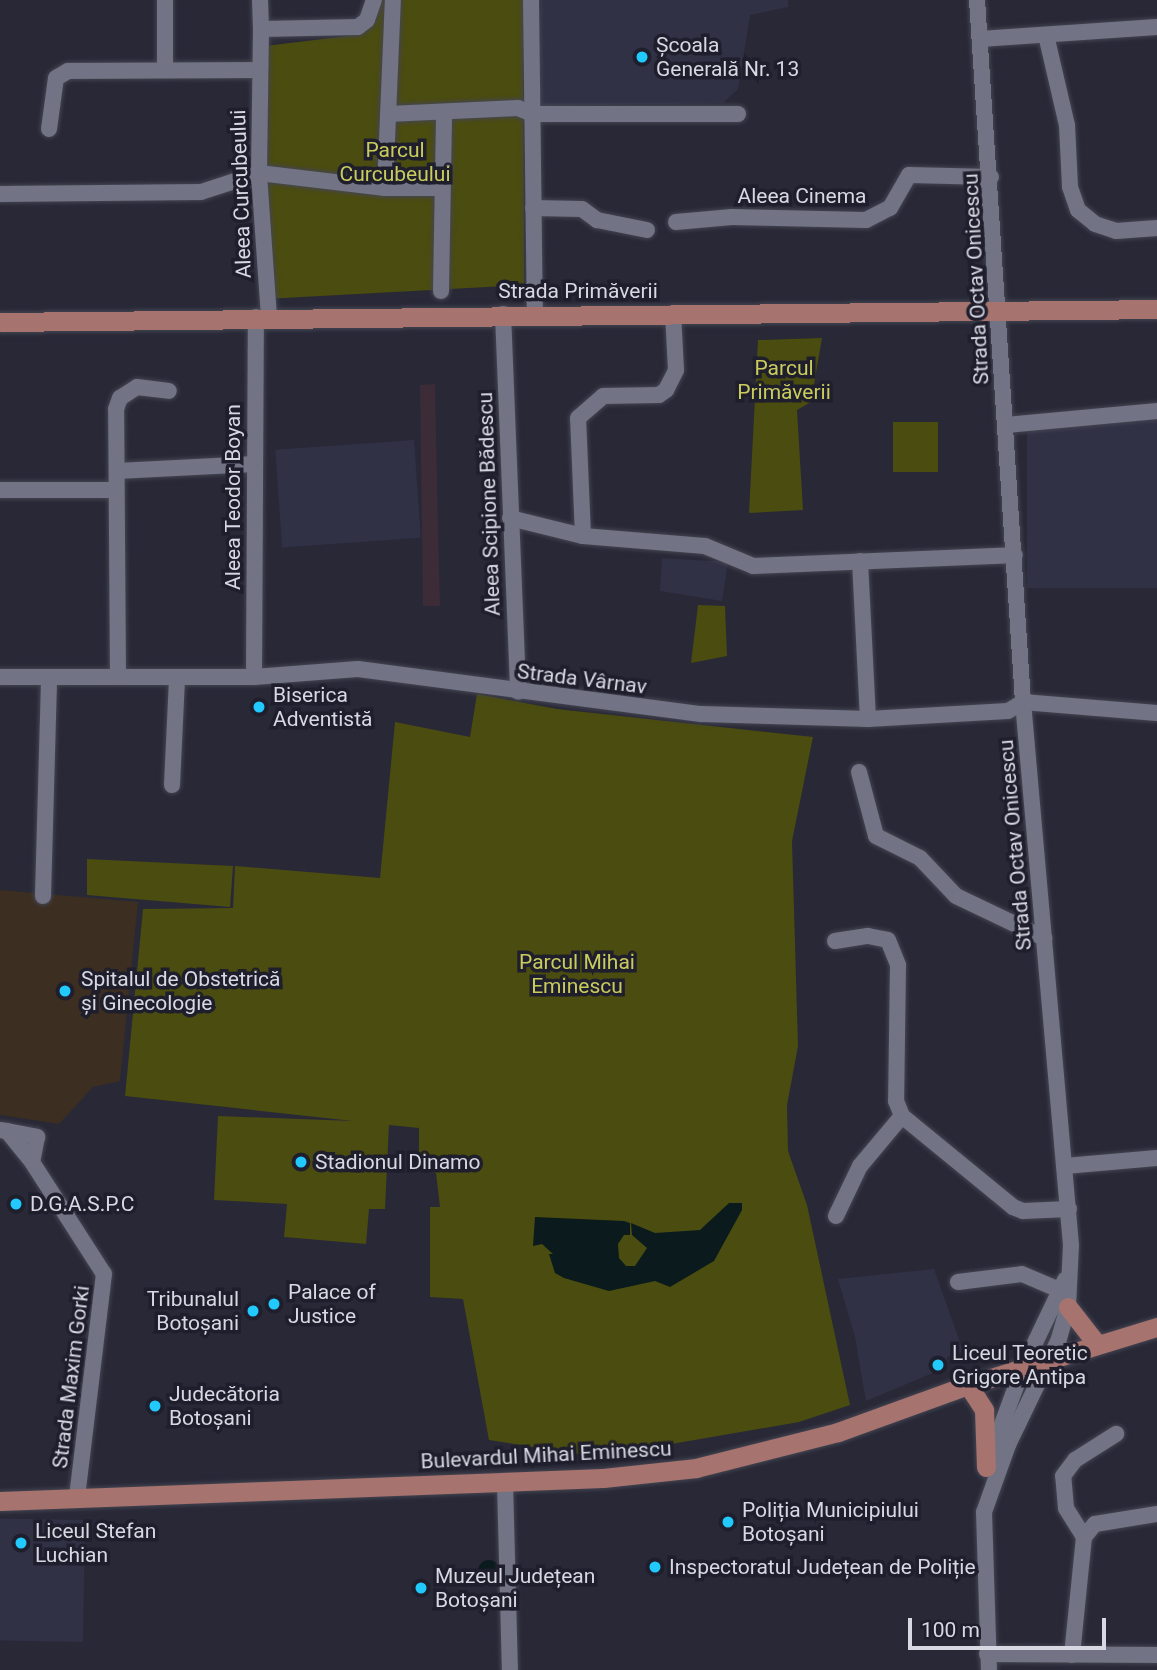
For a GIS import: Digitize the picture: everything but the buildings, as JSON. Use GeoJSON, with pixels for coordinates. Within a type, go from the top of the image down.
{"type":"FeatureCollection","features":[{"type":"Feature","properties":{"kind":"main road","name":"Strada Primăverii"},"geometry":{"type":"LineString","coordinates":[[0,322],[503,314],[998,313],[1157,309]]}},
{"type":"Feature","properties":{"kind":"main road"},"geometry":{"type":"LineString","coordinates":[[1065,1299],[1096,1343]]}},
{"type":"Feature","properties":{"kind":"main road","name":"Bulevardul Mihai Eminescu"},"geometry":{"type":"LineString","coordinates":[[0,1501],[505,1483],[696,1468],[838,1432],[968,1385],[1022,1370],[1096,1343],[1157,1327]]}},
{"type":"Feature","properties":{"kind":"main road"},"geometry":{"type":"LineString","coordinates":[[968,1385],[984,1410],[986,1467]]}},
{"type":"Feature","properties":{"kind":"street"},"geometry":{"type":"LineString","coordinates":[[165,0],[165,69]]}},
{"type":"Feature","properties":{"kind":"street","name":"Aleea Curcubeului"},"geometry":{"type":"LineString","coordinates":[[260,0],[259,173],[263,317]]}},
{"type":"Feature","properties":{"kind":"street"},"geometry":{"type":"LineString","coordinates":[[261,29],[358,27],[367,20],[374,0]]}},
{"type":"Feature","properties":{"kind":"street"},"geometry":{"type":"LineString","coordinates":[[386,188],[393,0]]}},
{"type":"Feature","properties":{"kind":"street"},"geometry":{"type":"LineString","coordinates":[[531,0],[535,314]]}},
{"type":"Feature","properties":{"kind":"street","name":"Strada Octav Onicescu"},"geometry":{"type":"LineString","coordinates":[[977,0],[991,177],[1023,702],[1069,1209],[1069,1268],[1065,1299],[1050,1360],[1008,1445],[984,1512],[988,1662]]}},
{"type":"Feature","properties":{"kind":"street"},"geometry":{"type":"LineString","coordinates":[[980,39],[1157,27]]}},
{"type":"Feature","properties":{"kind":"street"},"geometry":{"type":"LineString","coordinates":[[1046,35],[1067,125],[1070,187],[1078,209],[1095,225],[1116,231],[1157,228]]}},
{"type":"Feature","properties":{"kind":"street"},"geometry":{"type":"LineString","coordinates":[[49,129],[56,79],[62,72],[260,70]]}},
{"type":"Feature","properties":{"kind":"street"},"geometry":{"type":"LineString","coordinates":[[388,114],[518,108],[533,114],[737,114]]}},
{"type":"Feature","properties":{"kind":"street"},"geometry":{"type":"LineString","coordinates":[[441,291],[444,112]]}},
{"type":"Feature","properties":{"kind":"street"},"geometry":{"type":"LineString","coordinates":[[0,194],[201,192],[259,173],[386,188],[442,188]]}},
{"type":"Feature","properties":{"kind":"street","name":"Aleea Cinema"},"geometry":{"type":"LineString","coordinates":[[676,222],[732,217],[866,220],[890,208],[909,175],[991,177]]}},
{"type":"Feature","properties":{"kind":"street"},"geometry":{"type":"LineString","coordinates":[[533,208],[582,209],[597,220],[647,230]]}},
{"type":"Feature","properties":{"kind":"street"},"geometry":{"type":"LineString","coordinates":[[583,536],[578,418],[603,396],[659,395],[666,390],[676,370],[673,313]]}},
{"type":"Feature","properties":{"kind":"street","name":"Aleea Scipione Bădescu"},"geometry":{"type":"LineString","coordinates":[[503,314],[518,692]]}},
{"type":"Feature","properties":{"kind":"street","name":"Aleea Teodor Boyan"},"geometry":{"type":"LineString","coordinates":[[254,677],[256,464],[263,317]]}},
{"type":"Feature","properties":{"kind":"street"},"geometry":{"type":"LineString","coordinates":[[118,677],[116,409],[120,398],[137,387],[169,391]]}},
{"type":"Feature","properties":{"kind":"street"},"geometry":{"type":"LineString","coordinates":[[1006,425],[1157,411]]}},
{"type":"Feature","properties":{"kind":"street"},"geometry":{"type":"LineString","coordinates":[[117,471],[256,464]]}},
{"type":"Feature","properties":{"kind":"street"},"geometry":{"type":"LineString","coordinates":[[0,491],[117,490]]}},
{"type":"Feature","properties":{"kind":"street"},"geometry":{"type":"LineString","coordinates":[[510,518],[583,536],[705,546],[752,566],[1015,555]]}},
{"type":"Feature","properties":{"kind":"street"},"geometry":{"type":"LineString","coordinates":[[860,561],[868,719]]}},
{"type":"Feature","properties":{"kind":"street","name":"Strada Vârnav"},"geometry":{"type":"LineString","coordinates":[[0,677],[254,677],[358,669],[701,714],[868,719],[1008,711],[1023,702],[1157,713]]}},
{"type":"Feature","properties":{"kind":"street"},"geometry":{"type":"LineString","coordinates":[[43,896],[49,678]]}},
{"type":"Feature","properties":{"kind":"street"},"geometry":{"type":"LineString","coordinates":[[172,785],[177,678]]}},
{"type":"Feature","properties":{"kind":"street"},"geometry":{"type":"LineString","coordinates":[[859,772],[876,836],[920,858],[956,896],[1044,938]]}},
{"type":"Feature","properties":{"kind":"street"},"geometry":{"type":"LineString","coordinates":[[835,941],[868,936],[888,940],[898,965],[896,1101],[902,1116],[1013,1207],[1023,1211],[1069,1209]]}},
{"type":"Feature","properties":{"kind":"street"},"geometry":{"type":"LineString","coordinates":[[836,1216],[860,1166],[902,1116]]}},
{"type":"Feature","properties":{"kind":"street","name":"Strada Maxim Gorki"},"geometry":{"type":"LineString","coordinates":[[4,1131],[32,1162],[96,1255],[104,1274],[77,1498]]}},
{"type":"Feature","properties":{"kind":"street"},"geometry":{"type":"LineString","coordinates":[[1065,1166],[1157,1158]]}},
{"type":"Feature","properties":{"kind":"street"},"geometry":{"type":"LineString","coordinates":[[958,1282],[1022,1274],[1065,1299],[1022,1370],[986,1467],[984,1512]]}},
{"type":"Feature","properties":{"kind":"street"},"geometry":{"type":"LineString","coordinates":[[1084,1537],[1066,1508],[1063,1476],[1075,1460],[1116,1434]]}},
{"type":"Feature","properties":{"kind":"street"},"geometry":{"type":"LineString","coordinates":[[505,1483],[510,1670]]}},
{"type":"Feature","properties":{"kind":"street"},"geometry":{"type":"LineString","coordinates":[[1072,1655],[1084,1537],[1095,1524],[1157,1514]]}},
{"type":"Feature","properties":{"kind":"street"},"geometry":{"type":"LineString","coordinates":[[988,1662],[1072,1655],[1157,1655]]}},
{"type":"Feature","properties":{"kind":"shaded area","name":"Școala Generală Nr. 13"},"geometry":{"type":"Polygon","coordinates":[[[541,0],[788,0],[788,7],[750,15],[738,89],[723,103],[542,106],[539,94],[541,0]]]}},
{"type":"Feature","properties":{"kind":"shaded area"},"geometry":{"type":"Polygon","coordinates":[[[435,384],[440,606],[423,606],[420,385],[435,384]]]}},
{"type":"Feature","properties":{"kind":"shaded area"},"geometry":{"type":"Polygon","coordinates":[[[1027,418],[1157,418],[1157,588],[1027,588],[1027,418]]]}},
{"type":"Feature","properties":{"kind":"shaded area"},"geometry":{"type":"Polygon","coordinates":[[[414,440],[421,538],[282,547],[275,450],[414,440]]]}},
{"type":"Feature","properties":{"kind":"shaded area"},"geometry":{"type":"Polygon","coordinates":[[[662,558],[728,562],[722,601],[660,591],[662,558]]]}},
{"type":"Feature","properties":{"kind":"shaded area","name":"Spitalul de Obstetrică și Ginecologie"},"geometry":{"type":"Polygon","coordinates":[[[0,890],[138,902],[120,1081],[93,1087],[59,1124],[0,1115],[0,890]]]}},
{"type":"Feature","properties":{"kind":"shaded area"},"geometry":{"type":"Polygon","coordinates":[[[729,1203],[742,1203],[742,1210],[714,1261],[670,1287],[655,1281],[609,1291],[564,1278],[555,1273],[549,1254],[553,1254],[542,1244],[533,1246],[535,1217],[624,1221],[630,1223],[630,1235],[624,1235],[618,1244],[619,1258],[626,1266],[635,1266],[647,1248],[632,1235],[631,1223],[655,1233],[700,1230],[729,1203]]]}},
{"type":"Feature","properties":{"kind":"shaded area"},"geometry":{"type":"Polygon","coordinates":[[[934,1269],[963,1351],[947,1357],[947,1367],[866,1401],[855,1337],[838,1279],[934,1269]]]}},
{"type":"Feature","properties":{"kind":"shaded area"},"geometry":{"type":"Polygon","coordinates":[[[0,1519],[85,1520],[83,1642],[0,1641],[0,1519]]]}},
{"type":"Feature","properties":{"kind":"shaded area"},"geometry":{"type":"Polygon","coordinates":[[[489,1560],[497,1563],[500,1571],[497,1579],[489,1582],[481,1579],[478,1571],[481,1563],[489,1560]]]}},
{"type":"Feature","properties":{"kind":"green space","name":"Parcul Curcubeului"},"geometry":{"type":"Polygon","coordinates":[[[379,0],[523,0],[524,285],[265,299],[265,46],[356,35],[379,0]]]}},
{"type":"Feature","properties":{"kind":"green space","name":"Parcul Primăverii"},"geometry":{"type":"Polygon","coordinates":[[[822,338],[811,402],[797,410],[803,510],[749,513],[758,340],[822,338]]]}},
{"type":"Feature","properties":{"kind":"green space"},"geometry":{"type":"Polygon","coordinates":[[[893,422],[938,422],[938,472],[893,472],[893,422]]]}},
{"type":"Feature","properties":{"kind":"green space"},"geometry":{"type":"Polygon","coordinates":[[[698,605],[725,606],[727,656],[691,663],[698,605]]]}},
{"type":"Feature","properties":{"kind":"green space","name":"Parcul Mihai Eminescu"},"geometry":{"type":"Polygon","coordinates":[[[477,694],[557,709],[813,737],[792,841],[798,1046],[787,1105],[788,1151],[807,1205],[850,1405],[799,1422],[596,1457],[489,1440],[463,1299],[430,1297],[430,1207],[440,1207],[436,1173],[419,1171],[419,1128],[389,1125],[385,1209],[369,1209],[366,1244],[284,1237],[287,1204],[214,1200],[218,1116],[353,1121],[125,1096],[143,909],[233,908],[235,866],[380,878],[395,722],[470,737],[477,694]]]}},
{"type":"Feature","properties":{"kind":"green space"},"geometry":{"type":"Polygon","coordinates":[[[87,859],[233,866],[230,907],[87,895],[87,859]]]}},
{"type":"Feature","properties":{"kind":"place","name":"Școala Generală Nr. 13"},"geometry":{"type":"Point","coordinates":[642,57]}},
{"type":"Feature","properties":{"kind":"place","name":"Biserica Adventistă"},"geometry":{"type":"Point","coordinates":[259,707]}},
{"type":"Feature","properties":{"kind":"place","name":"Spitalul de Obstetrică și Ginecologie"},"geometry":{"type":"Point","coordinates":[65,991]}},
{"type":"Feature","properties":{"kind":"place","name":"Stadionul Dinamo"},"geometry":{"type":"Point","coordinates":[301,1162]}},
{"type":"Feature","properties":{"kind":"place","name":"D.G.A.S.P.C"},"geometry":{"type":"Point","coordinates":[16,1204]}},
{"type":"Feature","properties":{"kind":"place","name":"Palace of Justice"},"geometry":{"type":"Point","coordinates":[274,1304]}},
{"type":"Feature","properties":{"kind":"place","name":"Tribunalul Botoșani"},"geometry":{"type":"Point","coordinates":[253,1311]}},
{"type":"Feature","properties":{"kind":"place","name":"Liceul Teoretic Grigore Antipa"},"geometry":{"type":"Point","coordinates":[938,1365]}},
{"type":"Feature","properties":{"kind":"place","name":"Judecătoria Botoșani"},"geometry":{"type":"Point","coordinates":[155,1406]}},
{"type":"Feature","properties":{"kind":"place","name":"Poliția Municipiului Botoșani"},"geometry":{"type":"Point","coordinates":[728,1522]}},
{"type":"Feature","properties":{"kind":"place","name":"Liceul Stefan Luchian"},"geometry":{"type":"Point","coordinates":[21,1543]}},
{"type":"Feature","properties":{"kind":"place","name":"Inspectoratul Județean de Poliție"},"geometry":{"type":"Point","coordinates":[655,1567]}},
{"type":"Feature","properties":{"kind":"place","name":"Muzeul Județean Botoșani"},"geometry":{"type":"Point","coordinates":[421,1588]}}]}
